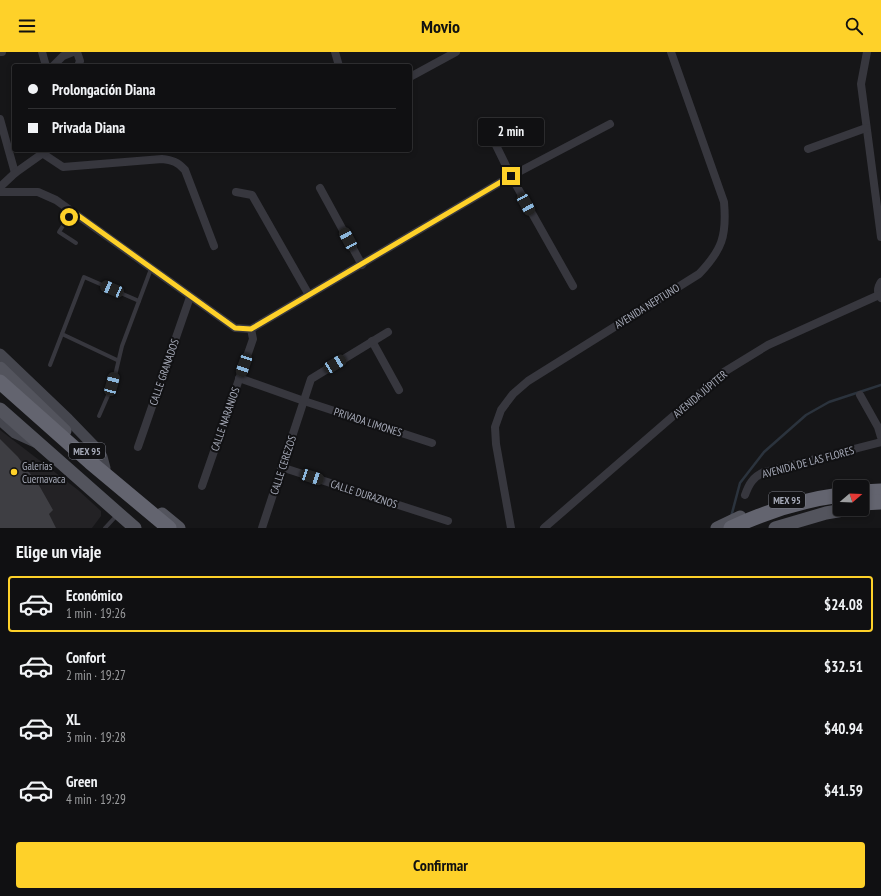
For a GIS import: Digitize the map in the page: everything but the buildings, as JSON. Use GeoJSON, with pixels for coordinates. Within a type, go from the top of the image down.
{"type":"FeatureCollection","features":[{"type":"Feature","properties":{"kind":"highway","name":"MEX 95"},"geometry":{"type":"LineString","coordinates":[[0,382],[90,462],[169,528]]}},
{"type":"Feature","properties":{"kind":"highway","name":"MEX 95"},"geometry":{"type":"LineString","coordinates":[[0,394],[84,469],[155,528]]}},
{"type":"Feature","properties":{"kind":"highway"},"geometry":{"type":"LineString","coordinates":[[869,492],[881,491]]}},
{"type":"Feature","properties":{"kind":"highway","name":"MEX 95"},"geometry":{"type":"LineString","coordinates":[[739,525],[796,504],[833,496]]}},
{"type":"Feature","properties":{"kind":"highway"},"geometry":{"type":"LineString","coordinates":[[869,503],[881,502]]}},
{"type":"Feature","properties":{"kind":"highway","name":"MEX 95"},"geometry":{"type":"LineString","coordinates":[[739,525],[833,505]]}},
{"type":"Feature","properties":{"kind":"main road","name":"MEX 95"},"geometry":{"type":"LineString","coordinates":[[0,368],[105,468],[179,528]]}},
{"type":"Feature","properties":{"kind":"main road","name":"MEX 95"},"geometry":{"type":"LineString","coordinates":[[0,409],[135,528]]}},
{"type":"Feature","properties":{"kind":"main road"},"geometry":{"type":"LineString","coordinates":[[869,487],[881,486]]}},
{"type":"Feature","properties":{"kind":"main road","name":"MEX 95"},"geometry":{"type":"LineString","coordinates":[[717,528],[739,525],[795,498],[833,491]]}},
{"type":"Feature","properties":{"kind":"main road"},"geometry":{"type":"LineString","coordinates":[[869,508],[881,507]]}},
{"type":"Feature","properties":{"kind":"main road","name":"MEX 95"},"geometry":{"type":"LineString","coordinates":[[775,528],[833,512]]}},
{"type":"Feature","properties":{"kind":"street"},"geometry":{"type":"LineString","coordinates":[[42,52],[45,64]]}},
{"type":"Feature","properties":{"kind":"street"},"geometry":{"type":"LineString","coordinates":[[57,64],[63,56],[73,52]]}},
{"type":"Feature","properties":{"kind":"street"},"geometry":{"type":"LineString","coordinates":[[77,52],[80,61],[79,64]]}},
{"type":"Feature","properties":{"kind":"street"},"geometry":{"type":"LineString","coordinates":[[335,52],[338,64]]}},
{"type":"Feature","properties":{"kind":"street"},"geometry":{"type":"LineString","coordinates":[[412,76],[456,52]]}},
{"type":"Feature","properties":{"kind":"street","name":"AVENIDA NEPTUNO"},"geometry":{"type":"LineString","coordinates":[[510,528],[496,444],[495,427],[501,410],[513,394],[528,381],[699,274],[713,259],[721,242],[726,221],[724,202],[671,52]]}},
{"type":"Feature","properties":{"kind":"street"},"geometry":{"type":"LineString","coordinates":[[867,52],[861,84],[881,237]]}},
{"type":"Feature","properties":{"kind":"street"},"geometry":{"type":"LineString","coordinates":[[0,119],[15,173]]}},
{"type":"Feature","properties":{"kind":"street"},"geometry":{"type":"LineString","coordinates":[[0,192],[38,192],[56,200],[235,328],[251,329],[511,176],[610,124]]}},
{"type":"Feature","properties":{"kind":"street"},"geometry":{"type":"LineString","coordinates":[[808,149],[866,128]]}},
{"type":"Feature","properties":{"kind":"street"},"geometry":{"type":"LineString","coordinates":[[489,131],[511,176],[573,286]]}},
{"type":"Feature","properties":{"kind":"street"},"geometry":{"type":"LineString","coordinates":[[0,187],[15,173],[45,152],[63,168],[162,159],[172,160],[180,164],[185,170],[214,246]]}},
{"type":"Feature","properties":{"kind":"street"},"geometry":{"type":"LineString","coordinates":[[320,188],[362,265]]}},
{"type":"Feature","properties":{"kind":"street"},"geometry":{"type":"LineString","coordinates":[[236,192],[252,195],[309,295]]}},
{"type":"Feature","properties":{"kind":"street","name":"AVENIDA JÚPITER"},"geometry":{"type":"LineString","coordinates":[[544,528],[724,372],[768,345],[880,297],[878,288],[881,282]]}},
{"type":"Feature","properties":{"kind":"street","name":"CALLE GRANADOS"},"geometry":{"type":"LineString","coordinates":[[138,447],[190,297]]}},
{"type":"Feature","properties":{"kind":"street","name":"CALLE NARANJOS"},"geometry":{"type":"LineString","coordinates":[[202,486],[253,339],[251,329]]}},
{"type":"Feature","properties":{"kind":"street","name":"CALLE CEREZOS"},"geometry":{"type":"LineString","coordinates":[[262,528],[311,379],[388,332]]}},
{"type":"Feature","properties":{"kind":"street"},"geometry":{"type":"LineString","coordinates":[[372,341],[398,390]]}},
{"type":"Feature","properties":{"kind":"street"},"geometry":{"type":"LineString","coordinates":[[0,354],[97,449],[105,468]]}},
{"type":"Feature","properties":{"kind":"street","name":"PRIVADA LIMONES"},"geometry":{"type":"LineString","coordinates":[[239,378],[432,443]]}},
{"type":"Feature","properties":{"kind":"street"},"geometry":{"type":"LineString","coordinates":[[860,394],[878,427],[881,437]]}},
{"type":"Feature","properties":{"kind":"street"},"geometry":{"type":"LineString","coordinates":[[0,420],[15,433],[37,443]]}},
{"type":"Feature","properties":{"kind":"street","name":"AVENIDA DE LAS FLORES"},"geometry":{"type":"LineString","coordinates":[[745,495],[750,482],[764,472],[881,442]]}},
{"type":"Feature","properties":{"kind":"street","name":"CALLE DURAZNOS"},"geometry":{"type":"LineString","coordinates":[[281,467],[448,521]]}},
{"type":"Feature","properties":{"kind":"lane"},"geometry":{"type":"LineString","coordinates":[[72,211],[60,232],[76,243]]}},
{"type":"Feature","properties":{"kind":"lane"},"geometry":{"type":"LineString","coordinates":[[99,416],[112,384],[117,360],[151,269]]}},
{"type":"Feature","properties":{"kind":"lane"},"geometry":{"type":"LineString","coordinates":[[50,365],[84,278],[139,301]]}},
{"type":"Feature","properties":{"kind":"lane"},"geometry":{"type":"LineString","coordinates":[[62,334],[117,360]]}},
{"type":"Feature","properties":{"kind":"lane"},"geometry":{"type":"LineString","coordinates":[[105,528],[118,514]]}},
{"type":"Feature","properties":{"kind":"shaded area"},"geometry":{"type":"Polygon","coordinates":[[[0,430],[78,490],[101,511],[101,516],[92,528],[0,528],[0,430]]]}},
{"type":"Feature","properties":{"kind":"waterway"},"geometry":{"type":"LineString","coordinates":[[731,517],[740,483],[764,452],[806,415],[829,402],[881,385]]}},
{"type":"Feature","properties":{"kind":"place","name":"Galerías Cuernavaca"},"geometry":{"type":"Point","coordinates":[14,472]}},
{"type":"Feature","properties":{"kind":"route"},"geometry":{"type":"LineString","coordinates":[[69,217],[72,211],[235,328],[251,329],[511,176]]}}]}
